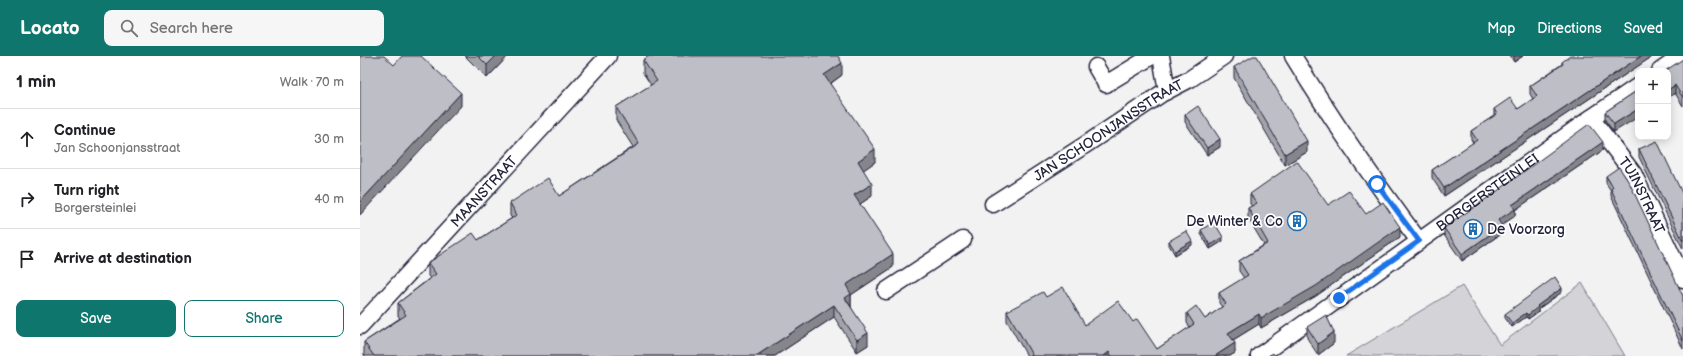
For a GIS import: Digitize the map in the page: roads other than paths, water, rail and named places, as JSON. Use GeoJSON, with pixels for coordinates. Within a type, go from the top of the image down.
{"type":"FeatureCollection","features":[{"type":"Feature","properties":{"kind":"street","name":"MAANSTRAAT"},"geometry":{"type":"LineString","coordinates":[[360,326],[608,56]]}},
{"type":"Feature","properties":{"kind":"street"},"geometry":{"type":"LineString","coordinates":[[1096,67],[1106,84],[1152,56]]}},
{"type":"Feature","properties":{"kind":"street"},"geometry":{"type":"LineString","coordinates":[[1161,56],[1167,91]]}},
{"type":"Feature","properties":{"kind":"street","name":"JAN SCHOONJANSSTRAAT"},"geometry":{"type":"LineString","coordinates":[[993,204],[1167,91],[1190,79],[1224,56]]}},
{"type":"Feature","properties":{"kind":"street"},"geometry":{"type":"LineString","coordinates":[[1293,56],[1343,135],[1419,241]]}},
{"type":"Feature","properties":{"kind":"street"},"geometry":{"type":"LineString","coordinates":[[1664,68],[1682,56]]}},
{"type":"Feature","properties":{"kind":"street","name":"BORGERSTEINLEI"},"geometry":{"type":"LineString","coordinates":[[1259,356],[1635,88]]}},
{"type":"Feature","properties":{"kind":"street","name":"TUINSTRAAT"},"geometry":{"type":"LineString","coordinates":[[1591,118],[1633,173],[1683,279]]}},
{"type":"Feature","properties":{"kind":"street"},"geometry":{"type":"LineString","coordinates":[[886,291],[963,240]]}},
{"type":"Feature","properties":{"kind":"place","name":"De Winter & Co"},"geometry":{"type":"Point","coordinates":[1297,221]}},
{"type":"Feature","properties":{"kind":"place","name":"De Voorzorg"},"geometry":{"type":"Point","coordinates":[1473,229]}}]}
